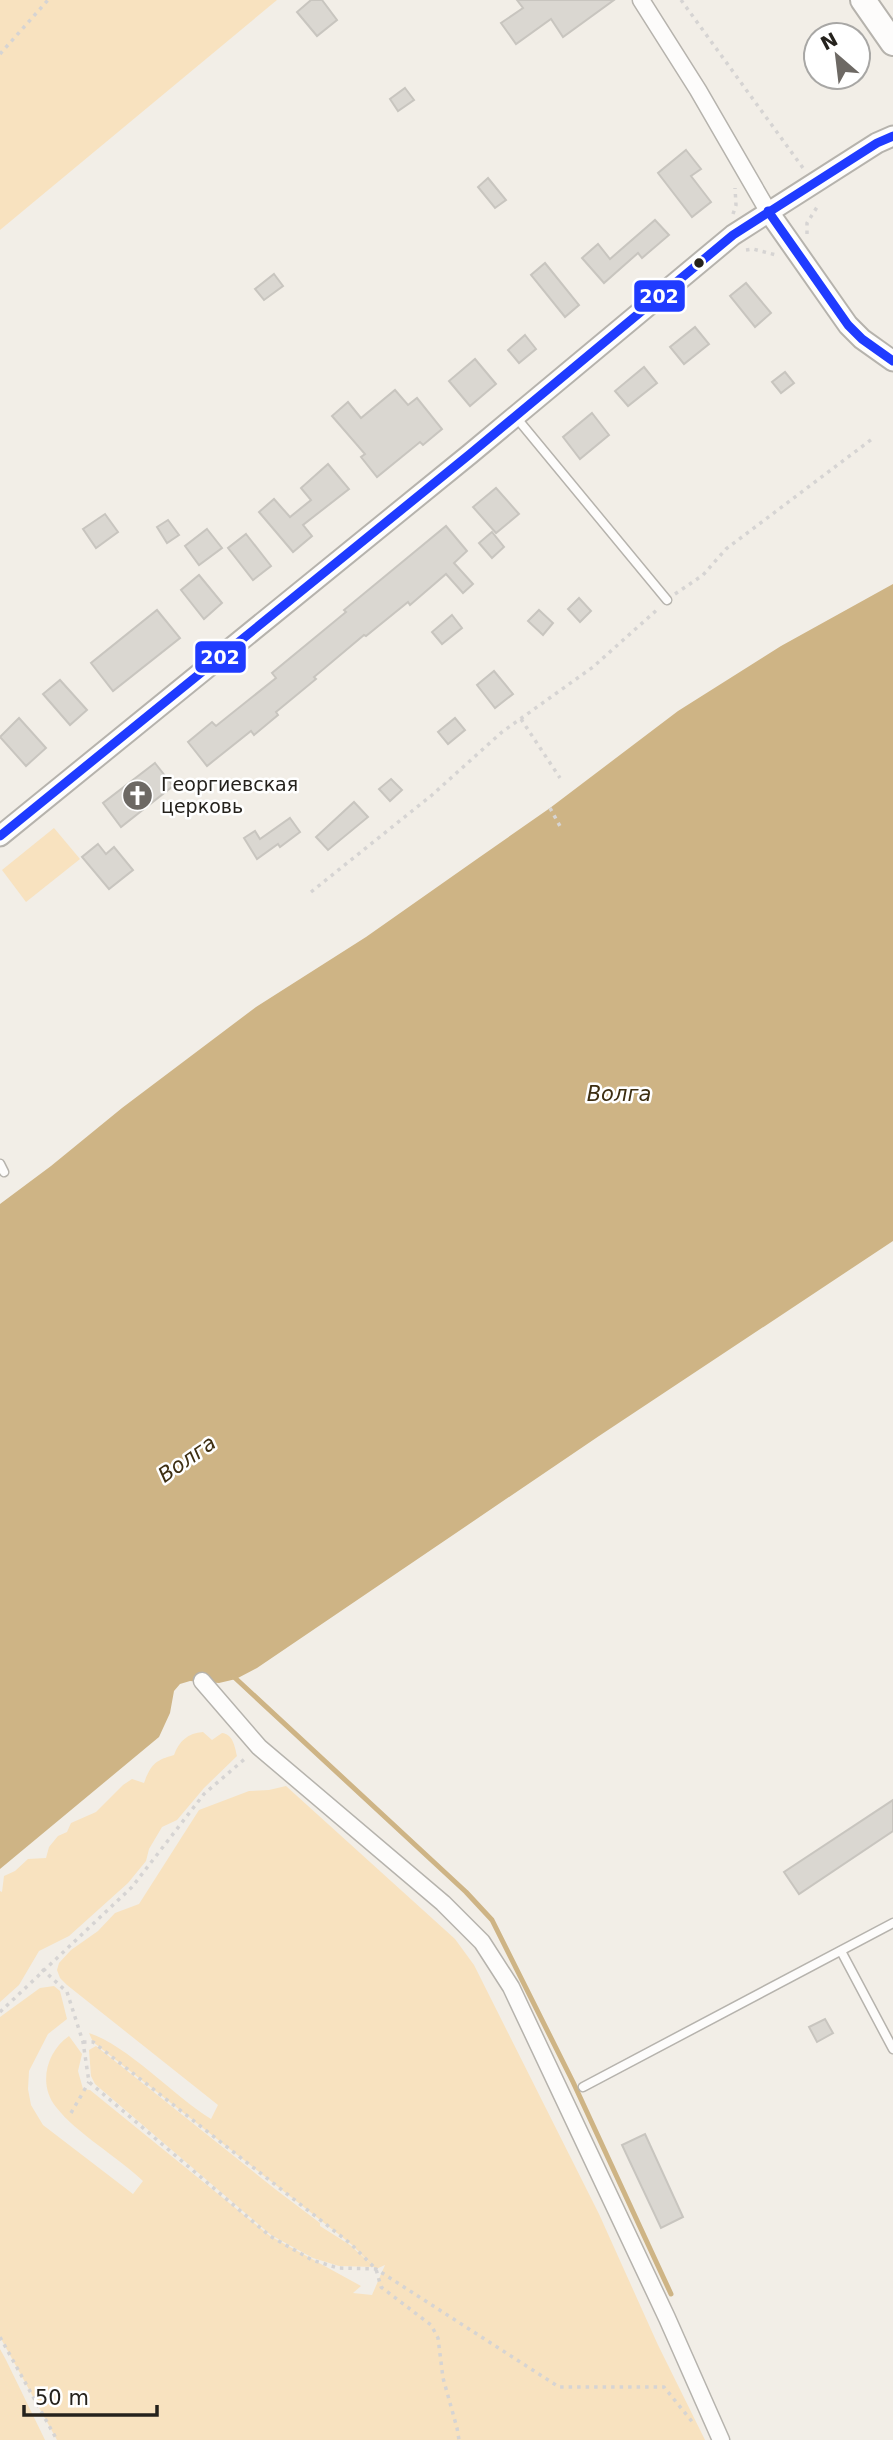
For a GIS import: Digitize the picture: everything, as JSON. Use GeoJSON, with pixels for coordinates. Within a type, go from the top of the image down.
{"type":"FeatureCollection","features":[{"type":"Feature","properties":{"kind":"highway"},"geometry":{"type":"LineString","coordinates":[[862,0],[893,43]]}},
{"type":"Feature","properties":{"kind":"street"},"geometry":{"type":"LineString","coordinates":[[641,0],[698,90],[768,211],[848,326],[870,346],[893,361]]}},
{"type":"Feature","properties":{"kind":"street"},"geometry":{"type":"LineString","coordinates":[[862,0],[893,55]]}},
{"type":"Feature","properties":{"kind":"street"},"geometry":{"type":"LineString","coordinates":[[0,836],[733,235],[885,139],[893,125]]}},
{"type":"Feature","properties":{"kind":"street"},"geometry":{"type":"LineString","coordinates":[[202,1681],[259,1747],[443,1903],[482,1942],[511,1987],[722,2440]]}},
{"type":"Feature","properties":{"kind":"lane"},"geometry":{"type":"LineString","coordinates":[[515,416],[667,600]]}},
{"type":"Feature","properties":{"kind":"lane"},"geometry":{"type":"LineString","coordinates":[[583,2087],[893,1923]]}},
{"type":"Feature","properties":{"kind":"lane"},"geometry":{"type":"LineString","coordinates":[[841,1951],[893,2049]]}},
{"type":"Feature","properties":{"kind":"path"},"geometry":{"type":"LineString","coordinates":[[0,54],[48,0]]}},
{"type":"Feature","properties":{"kind":"path"},"geometry":{"type":"LineString","coordinates":[[681,0],[809,176]]}},
{"type":"Feature","properties":{"kind":"path"},"geometry":{"type":"LineString","coordinates":[[730,177],[736,189],[736,205],[732,218]]}},
{"type":"Feature","properties":{"kind":"path"},"geometry":{"type":"LineString","coordinates":[[807,235],[807,223],[824,197]]}},
{"type":"Feature","properties":{"kind":"path"},"geometry":{"type":"LineString","coordinates":[[741,250],[753,249],[781,259]]}},
{"type":"Feature","properties":{"kind":"path"},"geometry":{"type":"LineString","coordinates":[[311,892],[432,795],[502,732],[593,667],[667,600],[703,575],[726,550],[872,439]]}},
{"type":"Feature","properties":{"kind":"path"},"geometry":{"type":"LineString","coordinates":[[520,719],[561,778]]}},
{"type":"Feature","properties":{"kind":"path"},"geometry":{"type":"LineString","coordinates":[[550,808],[561,828]]}},
{"type":"Feature","properties":{"kind":"path"},"geometry":{"type":"LineString","coordinates":[[0,2012],[42,1969],[132,1886],[204,1794],[259,1747]]}},
{"type":"Feature","properties":{"kind":"path"},"geometry":{"type":"LineString","coordinates":[[42,1969],[67,1992],[83,2042],[89,2082],[71,2113]]}},
{"type":"Feature","properties":{"kind":"path"},"geometry":{"type":"LineString","coordinates":[[83,2042],[93,2042],[351,2244],[376,2269],[559,2388],[664,2387],[699,2430]]}},
{"type":"Feature","properties":{"kind":"path"},"geometry":{"type":"LineString","coordinates":[[89,2082],[270,2236],[312,2260],[338,2268],[376,2269]]}},
{"type":"Feature","properties":{"kind":"path"},"geometry":{"type":"LineString","coordinates":[[376,2269],[381,2287],[431,2325],[438,2338],[443,2378],[459,2440]]}},
{"type":"Feature","properties":{"kind":"path"},"geometry":{"type":"LineString","coordinates":[[0,2337],[57,2440]]}},
{"type":"Feature","properties":{"kind":"shaded area"},"geometry":{"type":"Polygon","coordinates":[[[0,0],[277,0],[0,230],[0,0]]]}},
{"type":"Feature","properties":{"kind":"shaded area"},"geometry":{"type":"Polygon","coordinates":[[[54,828],[80,859],[26,902],[2,870],[54,828]]]}},
{"type":"Feature","properties":{"kind":"shaded area"},"geometry":{"type":"Polygon","coordinates":[[[203,1732],[212,1740],[222,1733],[229,1736],[237,1756],[204,1788],[177,1820],[162,1827],[149,1849],[146,1861],[128,1883],[69,1936],[39,1951],[19,1985],[0,2002],[0,1891],[2,1892],[4,1876],[15,1871],[28,1859],[46,1858],[49,1847],[58,1836],[67,1832],[71,1823],[96,1812],[132,1779],[144,1783],[155,1764],[174,1755],[181,1742],[189,1736],[203,1732]]]}},
{"type":"Feature","properties":{"kind":"shaded area"},"geometry":{"type":"Polygon","coordinates":[[[286,1786],[455,1939],[474,1965],[599,2214],[658,2345],[705,2440],[57,2440],[0,2337],[0,2017],[40,1988],[54,1986],[60,1991],[67,2019],[48,2034],[29,2071],[31,2105],[43,2125],[133,2194],[143,2181],[64,2117],[50,2098],[47,2069],[55,2051],[69,2036],[82,2054],[78,2071],[83,2089],[90,2090],[270,2236],[361,2286],[353,2293],[372,2295],[385,2265],[376,2269],[339,2266],[313,2258],[271,2235],[95,2084],[91,2076],[89,2050],[96,2046],[371,2264],[351,2244],[93,2042],[89,2033],[119,2048],[211,2119],[218,2105],[67,1985],[57,1970],[59,1963],[71,1950],[98,1931],[115,1913],[139,1904],[199,1810],[249,1791],[286,1786]]]}},
{"type":"Feature","properties":{"kind":"shaded area"},"geometry":{"type":"Polygon","coordinates":[[[0,2349],[6,2360],[45,2440],[0,2440],[0,2349]]]}},
{"type":"Feature","properties":{"kind":"water","name":"Волга"},"geometry":{"type":"Polygon","coordinates":[[[893,584],[893,1241],[257,1668],[236,1679],[219,1683],[190,1681],[180,1684],[174,1691],[170,1713],[159,1737],[0,1869],[0,1204],[256,1007],[366,937],[550,808],[678,711],[781,646],[893,584]]]}},
{"type":"Feature","properties":{"kind":"building"},"geometry":{"type":"Polygon","coordinates":[[[311,0],[322,0],[337,20],[317,36],[297,12],[311,0]]]}},
{"type":"Feature","properties":{"kind":"building"},"geometry":{"type":"Polygon","coordinates":[[[517,0],[614,0],[563,37],[551,19],[516,44],[501,23],[523,8],[517,0]]]}},
{"type":"Feature","properties":{"kind":"building"},"geometry":{"type":"Polygon","coordinates":[[[405,88],[414,100],[398,111],[390,99],[405,88]]]}},
{"type":"Feature","properties":{"kind":"building"},"geometry":{"type":"Polygon","coordinates":[[[686,150],[701,169],[691,176],[711,202],[692,217],[658,173],[686,150]]]}},
{"type":"Feature","properties":{"kind":"building"},"geometry":{"type":"Polygon","coordinates":[[[488,178],[506,200],[495,208],[478,187],[488,178]]]}},
{"type":"Feature","properties":{"kind":"building"},"geometry":{"type":"Polygon","coordinates":[[[655,220],[669,235],[642,258],[638,253],[604,283],[582,258],[598,244],[610,259],[655,220]]]}},
{"type":"Feature","properties":{"kind":"building"},"geometry":{"type":"Polygon","coordinates":[[[545,263],[579,305],[565,317],[531,275],[545,263]]]}},
{"type":"Feature","properties":{"kind":"building"},"geometry":{"type":"Polygon","coordinates":[[[274,274],[283,286],[264,300],[255,289],[274,274]]]}},
{"type":"Feature","properties":{"kind":"building"},"geometry":{"type":"Polygon","coordinates":[[[746,283],[771,313],[755,327],[730,296],[746,283]]]}},
{"type":"Feature","properties":{"kind":"building"},"geometry":{"type":"Polygon","coordinates":[[[695,327],[709,344],[684,364],[670,347],[695,327]]]}},
{"type":"Feature","properties":{"kind":"building"},"geometry":{"type":"Polygon","coordinates":[[[525,335],[536,349],[519,363],[508,350],[525,335]]]}},
{"type":"Feature","properties":{"kind":"building"},"geometry":{"type":"Polygon","coordinates":[[[475,359],[496,384],[470,406],[449,381],[475,359]]]}},
{"type":"Feature","properties":{"kind":"building"},"geometry":{"type":"Polygon","coordinates":[[[644,367],[657,383],[628,406],[615,391],[644,367]]]}},
{"type":"Feature","properties":{"kind":"building"},"geometry":{"type":"Polygon","coordinates":[[[785,372],[794,383],[781,393],[772,382],[785,372]]]}},
{"type":"Feature","properties":{"kind":"building"},"geometry":{"type":"Polygon","coordinates":[[[395,390],[408,405],[417,398],[442,429],[423,445],[420,442],[377,477],[361,457],[365,454],[332,416],[348,402],[361,418],[395,390]]]}},
{"type":"Feature","properties":{"kind":"building"},"geometry":{"type":"Polygon","coordinates":[[[592,413],[609,435],[580,459],[563,437],[592,413]]]}},
{"type":"Feature","properties":{"kind":"building"},"geometry":{"type":"Polygon","coordinates":[[[328,464],[349,489],[303,525],[312,536],[293,552],[259,512],[274,499],[290,517],[311,500],[301,488],[328,464]]]}},
{"type":"Feature","properties":{"kind":"building"},"geometry":{"type":"Polygon","coordinates":[[[496,488],[519,514],[496,533],[473,507],[496,488]]]}},
{"type":"Feature","properties":{"kind":"building"},"geometry":{"type":"Polygon","coordinates":[[[105,514],[118,532],[96,548],[83,529],[105,514]]]}},
{"type":"Feature","properties":{"kind":"building"},"geometry":{"type":"Polygon","coordinates":[[[168,520],[179,535],[167,543],[157,527],[168,520]]]}},
{"type":"Feature","properties":{"kind":"building"},"geometry":{"type":"Polygon","coordinates":[[[446,526],[467,551],[454,563],[473,584],[463,593],[446,574],[410,605],[408,602],[364,635],[314,677],[316,679],[276,712],[278,715],[254,735],[251,731],[207,766],[188,742],[212,722],[216,726],[276,678],[272,673],[446,526]]]}},
{"type":"Feature","properties":{"kind":"building"},"geometry":{"type":"Polygon","coordinates":[[[207,529],[222,548],[199,565],[185,546],[207,529]]]}},
{"type":"Feature","properties":{"kind":"building"},"geometry":{"type":"Polygon","coordinates":[[[492,532],[504,547],[492,558],[479,543],[492,532]]]}},
{"type":"Feature","properties":{"kind":"building"},"geometry":{"type":"Polygon","coordinates":[[[246,534],[271,566],[253,580],[228,548],[246,534]]]}},
{"type":"Feature","properties":{"kind":"building"},"geometry":{"type":"Polygon","coordinates":[[[199,575],[222,603],[204,619],[181,590],[199,575]]]}},
{"type":"Feature","properties":{"kind":"building"},"geometry":{"type":"Polygon","coordinates":[[[579,598],[591,611],[580,622],[568,609],[579,598]]]}},
{"type":"Feature","properties":{"kind":"building"},"geometry":{"type":"Polygon","coordinates":[[[157,610],[180,638],[113,691],[91,663],[157,610]]]}},
{"type":"Feature","properties":{"kind":"building"},"geometry":{"type":"Polygon","coordinates":[[[539,610],[553,623],[543,635],[528,621],[539,610]]]}},
{"type":"Feature","properties":{"kind":"building"},"geometry":{"type":"Polygon","coordinates":[[[452,615],[462,628],[442,644],[432,632],[452,615]]]}},
{"type":"Feature","properties":{"kind":"building"},"geometry":{"type":"Polygon","coordinates":[[[494,671],[513,694],[495,708],[477,685],[494,671]]]}},
{"type":"Feature","properties":{"kind":"building"},"geometry":{"type":"Polygon","coordinates":[[[60,680],[87,710],[70,725],[43,694],[60,680]]]}},
{"type":"Feature","properties":{"kind":"building"},"geometry":{"type":"Polygon","coordinates":[[[19,718],[46,748],[26,766],[0,737],[19,718]]]}},
{"type":"Feature","properties":{"kind":"building"},"geometry":{"type":"Polygon","coordinates":[[[455,718],[465,730],[448,744],[438,732],[455,718]]]}},
{"type":"Feature","properties":{"kind":"building","name":"Георгиевская церковь"},"geometry":{"type":"Polygon","coordinates":[[[155,763],[173,786],[121,827],[103,803],[155,763]]]}},
{"type":"Feature","properties":{"kind":"building"},"geometry":{"type":"Polygon","coordinates":[[[391,779],[402,790],[390,801],[379,789],[391,779]]]}},
{"type":"Feature","properties":{"kind":"building"},"geometry":{"type":"Polygon","coordinates":[[[354,802],[368,817],[328,850],[316,837],[354,802]]]}},
{"type":"Feature","properties":{"kind":"building"},"geometry":{"type":"Polygon","coordinates":[[[290,818],[300,832],[257,859],[244,838],[255,831],[260,839],[290,818]]]}},
{"type":"Feature","properties":{"kind":"building"},"geometry":{"type":"Polygon","coordinates":[[[98,844],[106,854],[114,847],[133,870],[109,889],[82,857],[98,844]]]}},
{"type":"Feature","properties":{"kind":"building"},"geometry":{"type":"Polygon","coordinates":[[[893,1800],[893,1831],[799,1894],[784,1872],[893,1800]]]}},
{"type":"Feature","properties":{"kind":"building"},"geometry":{"type":"Polygon","coordinates":[[[825,2019],[833,2033],[817,2042],[809,2027],[825,2019]]]}},
{"type":"Feature","properties":{"kind":"building"},"geometry":{"type":"Polygon","coordinates":[[[645,2134],[683,2217],[661,2228],[622,2145],[645,2134]]]}},
{"type":"Feature","properties":{"kind":"waterway"},"geometry":{"type":"LineString","coordinates":[[233,1676],[466,1892],[492,1920],[573,2082],[671,2294]]}},
{"type":"Feature","properties":{"kind":"transit line","name":"202"},"geometry":{"type":"LineString","coordinates":[[0,836],[470,454],[733,235],[877,143],[893,136]]}},
{"type":"Feature","properties":{"kind":"transit line","name":"202"},"geometry":{"type":"LineString","coordinates":[[768,211],[848,325],[862,339],[893,361]]}},
{"type":"Feature","properties":{"kind":"place","name":"Георгиевская церковь"},"geometry":{"type":"Point","coordinates":[138,795]}}]}
